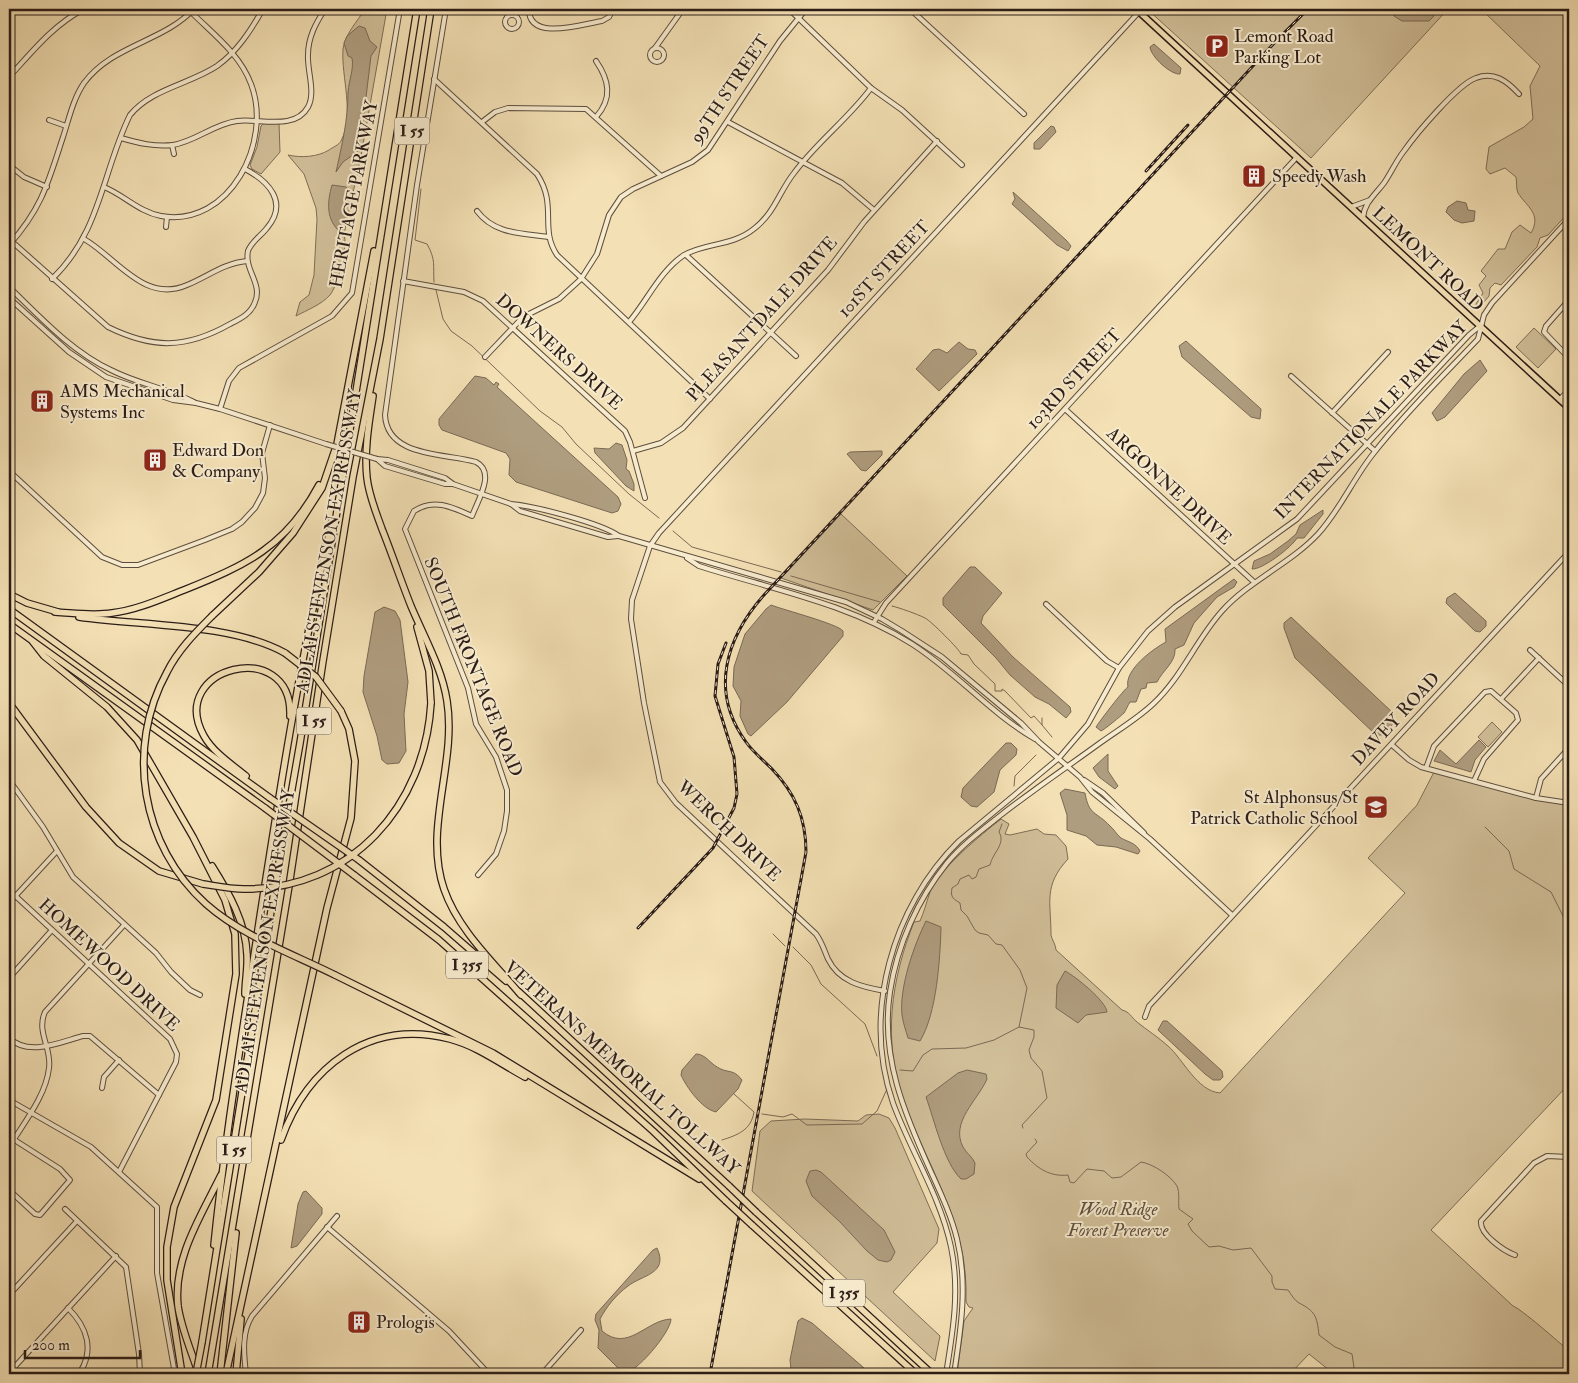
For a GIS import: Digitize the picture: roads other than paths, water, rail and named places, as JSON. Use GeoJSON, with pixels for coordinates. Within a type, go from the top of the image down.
{"type":"FeatureCollection","features":[{"type":"Feature","properties":{"kind":"highway","name":"ADLAI STEVENSON EXPRESSWAY"},"geometry":{"type":"LineString","coordinates":[[197,1374],[256,1018],[279,862],[300,744],[417,9]]}},
{"type":"Feature","properties":{"kind":"highway","name":"ADLAI STEVENSON EXPRESSWAY"},"geometry":{"type":"LineString","coordinates":[[208,1374],[254,1105],[324,653],[353,478],[380,339],[432,9]]}},
{"type":"Feature","properties":{"kind":"highway"},"geometry":{"type":"LineString","coordinates":[[389,178],[337,444],[325,481],[304,519],[259,572],[212,616],[175,658],[162,680],[151,710],[143,760],[145,789],[152,822],[161,842],[180,874],[207,905],[239,927],[468,1040],[709,1186]]}},
{"type":"Feature","properties":{"kind":"highway"},"geometry":{"type":"LineString","coordinates":[[380,339],[368,431],[367,479],[370,494],[411,606],[442,680],[448,710],[449,728],[437,841],[442,883],[450,904],[471,936],[521,995]]}},
{"type":"Feature","properties":{"kind":"highway"},"geometry":{"type":"LineString","coordinates":[[55,612],[98,614],[131,609],[244,565],[272,545],[300,516],[319,486],[337,444]]}},
{"type":"Feature","properties":{"kind":"highway"},"geometry":{"type":"LineString","coordinates":[[210,1292],[224,1168],[244,1024],[299,676],[342,474]]}},
{"type":"Feature","properties":{"kind":"highway"},"geometry":{"type":"LineString","coordinates":[[9,594],[55,612],[80,617],[236,636],[262,642],[285,653],[316,677],[342,711],[349,729],[355,761],[351,818],[328,908],[226,1374]]}},
{"type":"Feature","properties":{"kind":"highway"},"geometry":{"type":"LineString","coordinates":[[9,703],[86,807],[119,844],[159,871],[203,884],[246,889],[286,884],[314,875],[361,850],[382,830],[410,788],[426,742],[431,703],[429,671],[411,606]]}},
{"type":"Feature","properties":{"kind":"highway","name":"VETERANS MEMORIAL TOLLWAY"},"geometry":{"type":"LineString","coordinates":[[9,609],[359,860],[444,927],[521,995],[932,1374]]}},
{"type":"Feature","properties":{"kind":"highway","name":"VETERANS MEMORIAL TOLLWAY"},"geometry":{"type":"LineString","coordinates":[[9,624],[265,808],[438,940],[653,1131],[709,1186],[916,1374]]}},
{"type":"Feature","properties":{"kind":"highway"},"geometry":{"type":"LineString","coordinates":[[33,642],[44,656],[107,707],[126,726],[162,780],[219,877],[242,925],[247,957],[244,1024]]}},
{"type":"Feature","properties":{"kind":"highway"},"geometry":{"type":"LineString","coordinates":[[268,796],[217,751],[202,732],[198,715],[199,701],[206,686],[216,676],[234,668],[251,667],[268,674],[283,688],[287,695],[290,714],[284,774]]}},
{"type":"Feature","properties":{"kind":"highway"},"geometry":{"type":"LineString","coordinates":[[182,1374],[167,1280],[169,1230],[179,1193],[216,1100],[237,957],[231,916],[194,837]]}},
{"type":"Feature","properties":{"kind":"highway"},"geometry":{"type":"LineString","coordinates":[[273,1161],[294,1109],[317,1076],[369,1042],[418,1035],[451,1040],[475,1049],[549,1090]]}},
{"type":"Feature","properties":{"kind":"highway"},"geometry":{"type":"LineString","coordinates":[[220,1374],[227,1300],[254,1105]]}},
{"type":"Feature","properties":{"kind":"highway"},"geometry":{"type":"LineString","coordinates":[[197,1374],[181,1321],[178,1282],[187,1246],[224,1168]]}},
{"type":"Feature","properties":{"kind":"highway"},"geometry":{"type":"LineString","coordinates":[[236,1374],[246,1283]]}},
{"type":"Feature","properties":{"kind":"main road","name":"LEMONT ROAD"},"geometry":{"type":"LineString","coordinates":[[1138,10],[1569,408]]}},
{"type":"Feature","properties":{"kind":"street"},"geometry":{"type":"LineString","coordinates":[[9,77],[52,30],[66,18],[84,9]]}},
{"type":"Feature","properties":{"kind":"street"},"geometry":{"type":"LineString","coordinates":[[52,279],[66,264],[84,239],[130,115],[144,102],[218,65],[246,36],[262,9]]}},
{"type":"Feature","properties":{"kind":"street"},"geometry":{"type":"LineString","coordinates":[[121,138],[149,145],[172,145],[191,140],[227,124],[287,121],[297,118],[304,112],[311,96],[308,60],[309,43],[313,28],[324,9]]}},
{"type":"Feature","properties":{"kind":"street","name":"HERITAGE PARKWAY"},"geometry":{"type":"LineString","coordinates":[[220,409],[229,381],[239,368],[332,316],[352,294],[400,9]]}},
{"type":"Feature","properties":{"kind":"street","name":"SOUTH FRONTAGE ROAD"},"geometry":{"type":"LineString","coordinates":[[446,9],[385,407],[387,428],[394,438],[405,446],[479,464],[485,474],[472,516],[439,504],[431,504],[414,511],[408,519],[405,529],[468,688],[476,724],[496,757],[507,790],[507,811],[496,854],[478,875]]}},
{"type":"Feature","properties":{"kind":"street"},"geometry":{"type":"LineString","coordinates":[[529,9],[530,16],[537,25],[550,29],[602,21],[609,17],[613,9]]}},
{"type":"Feature","properties":{"kind":"street"},"geometry":{"type":"LineString","coordinates":[[655,48],[683,9]]}},
{"type":"Feature","properties":{"kind":"street"},"geometry":{"type":"LineString","coordinates":[[789,9],[797,19],[871,88],[902,110],[962,165]]}},
{"type":"Feature","properties":{"kind":"street","name":"99TH STREET"},"geometry":{"type":"LineString","coordinates":[[485,357],[528,314],[563,296],[581,279],[595,260],[607,219],[618,202],[633,189],[703,155],[728,122],[780,41],[806,9]]}},
{"type":"Feature","properties":{"kind":"street"},"geometry":{"type":"LineString","coordinates":[[910,9],[1024,114]]}},
{"type":"Feature","properties":{"kind":"street"},"geometry":{"type":"LineString","coordinates":[[104,187],[138,208],[167,216],[194,213],[210,206],[231,190],[245,169],[253,151],[258,121],[252,84],[232,52],[192,10],[173,26],[116,54],[98,67],[80,91],[66,126],[47,187],[32,217],[10,242],[100,322],[123,335],[159,344],[190,342],[210,335],[242,318],[256,302],[256,284],[247,260],[251,246],[270,225],[276,208],[273,192],[267,183],[245,169]]}},
{"type":"Feature","properties":{"kind":"street","name":"101ST STREET"},"geometry":{"type":"LineString","coordinates":[[650,546],[659,533],[1138,10]]}},
{"type":"Feature","properties":{"kind":"street"},"geometry":{"type":"LineString","coordinates":[[519,20],[530,16]]}},
{"type":"Feature","properties":{"kind":"street"},"geometry":{"type":"LineString","coordinates":[[596,61],[607,81],[609,91],[605,104],[596,117]]}},
{"type":"Feature","properties":{"kind":"street"},"geometry":{"type":"LineString","coordinates":[[1364,218],[1364,210],[1370,200],[1384,184],[1411,141],[1467,81],[1484,76],[1500,78],[1519,94]]}},
{"type":"Feature","properties":{"kind":"street"},"geometry":{"type":"LineString","coordinates":[[434,79],[533,170],[542,181],[550,210],[548,237],[557,256],[710,399]]}},
{"type":"Feature","properties":{"kind":"street"},"geometry":{"type":"LineString","coordinates":[[628,322],[664,273],[686,254],[731,242],[754,229],[775,207],[793,174],[871,88]]}},
{"type":"Feature","properties":{"kind":"street"},"geometry":{"type":"LineString","coordinates":[[482,122],[496,112],[508,108],[576,107],[586,109],[661,176]]}},
{"type":"Feature","properties":{"kind":"street"},"geometry":{"type":"LineString","coordinates":[[304,112],[309,117]]}},
{"type":"Feature","properties":{"kind":"street"},"geometry":{"type":"LineString","coordinates":[[49,120],[66,126]]}},
{"type":"Feature","properties":{"kind":"street"},"geometry":{"type":"LineString","coordinates":[[728,122],[846,186],[874,210]]}},
{"type":"Feature","properties":{"kind":"street","name":"PLEASANTDALE DRIVE"},"geometry":{"type":"LineString","coordinates":[[633,451],[661,443],[674,435],[710,399],[828,270],[874,210],[937,141]]}},
{"type":"Feature","properties":{"kind":"street"},"geometry":{"type":"LineString","coordinates":[[172,145],[174,154]]}},
{"type":"Feature","properties":{"kind":"street","name":"103RD STREET"},"geometry":{"type":"LineString","coordinates":[[874,622],[886,603],[1297,157]]}},
{"type":"Feature","properties":{"kind":"street"},"geometry":{"type":"LineString","coordinates":[[9,165],[24,177],[47,187]]}},
{"type":"Feature","properties":{"kind":"street"},"geometry":{"type":"LineString","coordinates":[[1351,207],[1370,200]]}},
{"type":"Feature","properties":{"kind":"street"},"geometry":{"type":"LineString","coordinates":[[476,211],[487,224],[494,228],[548,237]]}},
{"type":"Feature","properties":{"kind":"street"},"geometry":{"type":"LineString","coordinates":[[166,227],[167,216]]}},
{"type":"Feature","properties":{"kind":"street","name":"INTERNATIONALE PARKWAY"},"geometry":{"type":"LineString","coordinates":[[954,1374],[962,1320],[963,1276],[958,1241],[948,1208],[902,1105],[893,1068],[888,1026],[890,992],[901,947],[913,916],[929,888],[950,860],[975,835],[1139,715],[1156,700],[1182,671],[1220,613],[1254,582],[1291,559],[1320,532],[1339,508],[1375,451],[1478,339],[1484,315],[1492,303],[1569,219]]}},
{"type":"Feature","properties":{"kind":"street"},"geometry":{"type":"LineString","coordinates":[[84,239],[98,248],[135,279],[150,287],[163,289],[185,286],[219,268],[247,260]]}},
{"type":"Feature","properties":{"kind":"street"},"geometry":{"type":"LineString","coordinates":[[686,254],[796,356]]}},
{"type":"Feature","properties":{"kind":"street","name":"DOWNERS DRIVE"},"geometry":{"type":"LineString","coordinates":[[403,281],[470,295],[488,305],[513,327],[622,428],[628,436],[633,451],[645,498]]}},
{"type":"Feature","properties":{"kind":"street"},"geometry":{"type":"LineString","coordinates":[[9,288],[76,348],[98,364],[121,375],[178,393],[196,403]]}},
{"type":"Feature","properties":{"kind":"street"},"geometry":{"type":"LineString","coordinates":[[9,298],[70,352],[99,373],[146,392],[173,400],[220,409],[326,444],[377,459],[388,460],[446,478],[452,484],[511,504],[522,505],[611,531],[619,536],[650,546],[704,560],[836,600],[877,616],[942,657],[1021,722],[1039,742]]}},
{"type":"Feature","properties":{"kind":"street"},"geometry":{"type":"LineString","coordinates":[[1569,300],[1546,326],[1544,332],[1569,358]]}},
{"type":"Feature","properties":{"kind":"street"},"geometry":{"type":"LineString","coordinates":[[256,302],[263,304]]}},
{"type":"Feature","properties":{"kind":"street","name":"INTERNATIONALE PARKWAY"},"geometry":{"type":"LineString","coordinates":[[946,1374],[956,1300],[952,1249],[940,1207],[893,1103],[885,1068],[881,1029],[884,991],[898,937],[916,896],[947,853],[975,826],[1059,758],[1088,724],[1119,668],[1134,646],[1159,620],[1302,515],[1469,334],[1480,326]]}},
{"type":"Feature","properties":{"kind":"street"},"geometry":{"type":"LineString","coordinates":[[190,342],[190,349]]}},
{"type":"Feature","properties":{"kind":"street"},"geometry":{"type":"LineString","coordinates":[[1332,413],[1388,352]]}},
{"type":"Feature","properties":{"kind":"street"},"geometry":{"type":"LineString","coordinates":[[1290,376],[1375,451]]}},
{"type":"Feature","properties":{"kind":"street"},"geometry":{"type":"LineString","coordinates":[[1560,399],[1569,390]]}},
{"type":"Feature","properties":{"kind":"street","name":"ARGONNE DRIVE"},"geometry":{"type":"LineString","coordinates":[[1065,409],[1254,582]]}},
{"type":"Feature","properties":{"kind":"street"},"geometry":{"type":"LineString","coordinates":[[9,471],[102,557],[122,565],[138,565],[232,529],[242,522],[255,508],[263,493],[265,478],[262,453],[270,426]]}},
{"type":"Feature","properties":{"kind":"street"},"geometry":{"type":"LineString","coordinates":[[511,504],[520,511],[608,537],[619,536]]}},
{"type":"Feature","properties":{"kind":"street","name":"WERCH DRIVE"},"geometry":{"type":"LineString","coordinates":[[650,546],[632,600],[630,619],[644,703],[663,787],[676,803],[816,934],[828,958],[841,976],[860,986],[890,992]]}},
{"type":"Feature","properties":{"kind":"street","name":"DAVEY ROAD"},"geometry":{"type":"LineString","coordinates":[[1145,1017],[1149,1006],[1569,552]]}},
{"type":"Feature","properties":{"kind":"street"},"geometry":{"type":"LineString","coordinates":[[683,556],[699,566],[842,609],[874,622],[913,644],[948,670],[1015,727],[1039,742],[1059,758],[1080,777],[1092,792],[1150,839],[1232,915]]}},
{"type":"Feature","properties":{"kind":"street"},"geometry":{"type":"LineString","coordinates":[[1046,604],[1107,662],[1119,668]]}},
{"type":"Feature","properties":{"kind":"street"},"geometry":{"type":"LineString","coordinates":[[1530,650],[1569,686]]}},
{"type":"Feature","properties":{"kind":"street"},"geometry":{"type":"LineString","coordinates":[[1501,700],[1539,658]]}},
{"type":"Feature","properties":{"kind":"street"},"geometry":{"type":"LineString","coordinates":[[1426,768],[1434,746],[1485,692],[1491,691],[1518,715],[1518,720],[1484,759],[1474,781]]}},
{"type":"Feature","properties":{"kind":"street"},"geometry":{"type":"LineString","coordinates":[[1392,745],[1409,760],[1426,768],[1536,798],[1569,803]]}},
{"type":"Feature","properties":{"kind":"street"},"geometry":{"type":"LineString","coordinates":[[1536,798],[1541,780],[1569,748]]}},
{"type":"Feature","properties":{"kind":"street"},"geometry":{"type":"LineString","coordinates":[[9,780],[43,827],[73,877],[156,953],[170,972],[190,990],[200,995]]}},
{"type":"Feature","properties":{"kind":"street"},"geometry":{"type":"LineString","coordinates":[[9,903],[57,851]]}},
{"type":"Feature","properties":{"kind":"street","name":"HOMEWOOD DRIVE"},"geometry":{"type":"LineString","coordinates":[[9,890],[89,963],[173,1044],[177,1054],[176,1062],[119,1172]]}},
{"type":"Feature","properties":{"kind":"street"},"geometry":{"type":"LineString","coordinates":[[9,1147],[45,1086],[50,1067],[42,1026],[45,1012],[124,925]]}},
{"type":"Feature","properties":{"kind":"street"},"geometry":{"type":"LineString","coordinates":[[9,978],[52,930]]}},
{"type":"Feature","properties":{"kind":"street"},"geometry":{"type":"LineString","coordinates":[[9,1038],[24,1046],[36,1048],[82,1036],[90,1036],[159,1095]]}},
{"type":"Feature","properties":{"kind":"street"},"geometry":{"type":"LineString","coordinates":[[102,1088],[104,1077],[119,1060]]}},
{"type":"Feature","properties":{"kind":"street"},"geometry":{"type":"LineString","coordinates":[[885,1068],[893,1068]]}},
{"type":"Feature","properties":{"kind":"street"},"geometry":{"type":"LineString","coordinates":[[9,1100],[91,1147],[153,1203],[158,1211],[156,1244],[158,1283],[175,1374]]}},
{"type":"Feature","properties":{"kind":"street"},"geometry":{"type":"LineString","coordinates":[[9,1190],[35,1214],[40,1215],[70,1180],[60,1169],[13,1139]]}},
{"type":"Feature","properties":{"kind":"street"},"geometry":{"type":"LineString","coordinates":[[1515,1255],[1506,1252],[1482,1230],[1481,1222],[1534,1163],[1547,1156],[1569,1157]]}},
{"type":"Feature","properties":{"kind":"street"},"geometry":{"type":"LineString","coordinates":[[65,1209],[116,1256],[128,1272],[140,1361],[140,1374]]}},
{"type":"Feature","properties":{"kind":"street"},"geometry":{"type":"LineString","coordinates":[[246,1374],[244,1343],[246,1325],[259,1307],[337,1216]]}},
{"type":"Feature","properties":{"kind":"street"},"geometry":{"type":"LineString","coordinates":[[9,1295],[77,1221]]}},
{"type":"Feature","properties":{"kind":"street"},"geometry":{"type":"LineString","coordinates":[[327,1227],[449,1331],[489,1374]]}},
{"type":"Feature","properties":{"kind":"street"},"geometry":{"type":"LineString","coordinates":[[9,1373],[116,1256]]}},
{"type":"Feature","properties":{"kind":"street"},"geometry":{"type":"LineString","coordinates":[[68,1308],[81,1322],[86,1335],[87,1358],[79,1374]]}},
{"type":"Feature","properties":{"kind":"street"},"geometry":{"type":"LineString","coordinates":[[542,1374],[581,1330]]}},
{"type":"Feature","properties":{"kind":"waterway"},"geometry":{"type":"LineString","coordinates":[[421,189],[415,240],[427,244],[432,254],[434,282]]}},
{"type":"Feature","properties":{"kind":"waterway"},"geometry":{"type":"LineString","coordinates":[[436,290],[443,319],[451,331],[472,346],[540,411],[562,427],[576,444],[629,494],[659,518]]}},
{"type":"Feature","properties":{"kind":"waterway"},"geometry":{"type":"LineString","coordinates":[[673,531],[692,547],[781,572]]}},
{"type":"Feature","properties":{"kind":"waterway"},"geometry":{"type":"LineString","coordinates":[[791,576],[880,602]]}},
{"type":"Feature","properties":{"kind":"waterway"},"geometry":{"type":"LineString","coordinates":[[892,606],[928,620],[961,654],[968,655],[974,664],[995,684],[995,691],[1002,691],[1002,689],[1005,691],[1031,718],[1034,716],[1042,725]]}},
{"type":"Feature","properties":{"kind":"waterway"},"geometry":{"type":"LineString","coordinates":[[1042,718],[1042,725],[1052,737]]}},
{"type":"Feature","properties":{"kind":"waterway"},"geometry":{"type":"LineString","coordinates":[[1014,786],[1015,776],[1036,755]]}},
{"type":"Feature","properties":{"kind":"waterway"},"geometry":{"type":"LineString","coordinates":[[1002,824],[999,832],[1001,836],[1000,844],[990,865],[979,869],[976,877],[972,879],[969,875],[960,879],[958,884],[952,888],[952,894],[953,898],[960,903],[961,910],[975,930],[988,935],[996,944],[1002,945],[1020,970],[1027,988],[1019,1027]]}},
{"type":"Feature","properties":{"kind":"waterway"},"geometry":{"type":"LineString","coordinates":[[1485,827],[1509,851],[1514,869],[1551,892],[1569,928]]}},
{"type":"Feature","properties":{"kind":"waterway"},"geometry":{"type":"LineString","coordinates":[[773,934],[785,946]]}},
{"type":"Feature","properties":{"kind":"waterway"},"geometry":{"type":"LineString","coordinates":[[793,947],[811,965],[821,984],[865,1024],[877,1056]]}},
{"type":"Feature","properties":{"kind":"waterway"},"geometry":{"type":"LineString","coordinates":[[900,1070],[913,1071],[923,1055],[932,1049],[966,1048],[994,1040],[1019,1027],[1034,1030],[1034,1037],[1029,1050],[1031,1058],[1042,1071],[1047,1098],[1022,1125],[1023,1128]]}},
{"type":"Feature","properties":{"kind":"waterway"},"geometry":{"type":"LineString","coordinates":[[762,1114],[783,1117],[792,1114],[807,1125],[862,1124],[877,1111],[887,1089]]}},
{"type":"Feature","properties":{"kind":"waterway"},"geometry":{"type":"LineString","coordinates":[[722,1140],[743,1131],[750,1123],[754,1112],[734,1094]]}},
{"type":"Feature","properties":{"kind":"waterway"},"geometry":{"type":"LineString","coordinates":[[1035,1139],[1037,1142],[1026,1154],[1027,1157],[1045,1171],[1056,1175],[1068,1175],[1070,1182],[1074,1183],[1087,1169],[1104,1171],[1112,1178],[1121,1177],[1141,1162],[1151,1165],[1166,1174],[1177,1186],[1179,1209],[1193,1219],[1188,1224],[1192,1231],[1209,1247],[1219,1246],[1233,1250],[1251,1248],[1272,1276],[1275,1289],[1288,1290],[1299,1303],[1312,1312],[1317,1323],[1319,1335],[1335,1347],[1352,1354],[1355,1374]]}},
{"type":"Feature","properties":{"kind":"railway"},"geometry":{"type":"LineString","coordinates":[[710,1374],[806,852],[804,828],[793,797],[780,778],[746,742],[735,723],[728,704],[725,684],[732,647],[740,629],[764,595],[1277,40],[1308,9]]}},
{"type":"Feature","properties":{"kind":"railway"},"geometry":{"type":"LineString","coordinates":[[1146,171],[1188,125]]}},
{"type":"Feature","properties":{"kind":"railway"},"geometry":{"type":"LineString","coordinates":[[638,928],[713,848],[734,808],[737,794],[734,757],[715,696],[718,664],[726,643]]}},
{"type":"Feature","properties":{"kind":"place","name":"Lemont Road Parking Lot"},"geometry":{"type":"Point","coordinates":[1217,46]}},
{"type":"Feature","properties":{"kind":"place","name":"Speedy Wash"},"geometry":{"type":"Point","coordinates":[1254,176]}},
{"type":"Feature","properties":{"kind":"place","name":"AMS Mechanical Systems Inc"},"geometry":{"type":"Point","coordinates":[42,401]}},
{"type":"Feature","properties":{"kind":"place","name":"Edward Don & Company"},"geometry":{"type":"Point","coordinates":[155,460]}},
{"type":"Feature","properties":{"kind":"place","name":"St Alphonsus/St Patrick Catholic School"},"geometry":{"type":"Point","coordinates":[1376,807]}},
{"type":"Feature","properties":{"kind":"place","name":"Prologis"},"geometry":{"type":"Point","coordinates":[359,1322]}},
{"type":"Feature","properties":{"kind":"park label","name":"Wood Ridge Forest Preserve"},"geometry":{"type":"Point","coordinates":[1118,1219]}}]}
